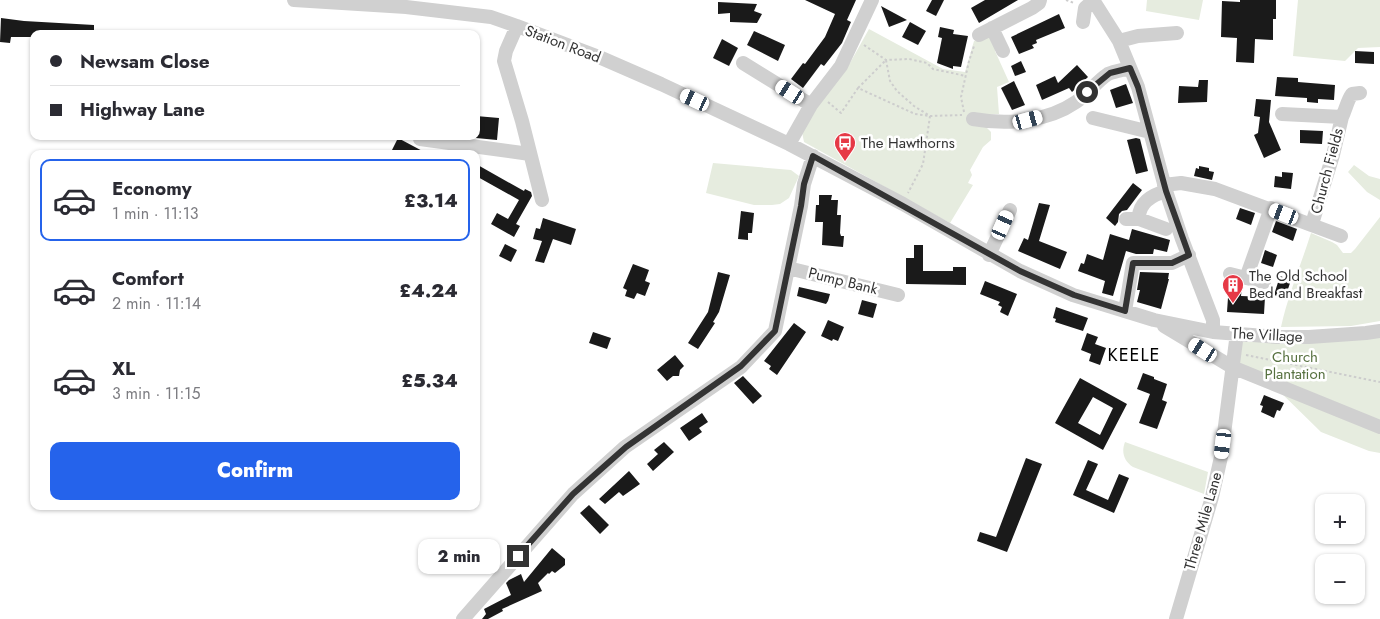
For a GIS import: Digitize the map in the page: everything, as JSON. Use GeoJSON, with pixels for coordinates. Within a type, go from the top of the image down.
{"type":"FeatureCollection","features":[{"type":"Feature","properties":{"kind":"street","name":"Station Road"},"geometry":{"type":"LineString","coordinates":[[294,0],[406,7],[491,17],[599,57],[813,156]]}},
{"type":"Feature","properties":{"kind":"street"},"geometry":{"type":"LineString","coordinates":[[789,144],[815,100],[842,66],[872,0]]}},
{"type":"Feature","properties":{"kind":"street"},"geometry":{"type":"LineString","coordinates":[[979,35],[1032,8],[1040,0]]}},
{"type":"Feature","properties":{"kind":"street"},"geometry":{"type":"LineString","coordinates":[[1083,22],[1085,8],[1093,0],[1119,41],[1138,87],[1165,188],[1213,320],[1213,332]]}},
{"type":"Feature","properties":{"kind":"street"},"geometry":{"type":"LineString","coordinates":[[517,26],[506,51],[504,61],[542,200]]}},
{"type":"Feature","properties":{"kind":"street"},"geometry":{"type":"LineString","coordinates":[[992,28],[1003,51]]}},
{"type":"Feature","properties":{"kind":"street"},"geometry":{"type":"LineString","coordinates":[[1119,41],[1138,36],[1177,33]]}},
{"type":"Feature","properties":{"kind":"street"},"geometry":{"type":"LineString","coordinates":[[743,63],[815,100]]}},
{"type":"Feature","properties":{"kind":"street"},"geometry":{"type":"LineString","coordinates":[[973,119],[993,123],[1010,123],[1061,111],[1077,101],[1110,73],[1130,68]]}},
{"type":"Feature","properties":{"kind":"street","name":"Church Fields"},"geometry":{"type":"LineString","coordinates":[[1312,224],[1322,210],[1342,117],[1349,98],[1352,94],[1360,92]]}},
{"type":"Feature","properties":{"kind":"street","name":"Church Fields"},"geometry":{"type":"LineString","coordinates":[[1282,114],[1342,117]]}},
{"type":"Feature","properties":{"kind":"street"},"geometry":{"type":"LineString","coordinates":[[1094,118],[1150,132]]}},
{"type":"Feature","properties":{"kind":"street"},"geometry":{"type":"LineString","coordinates":[[427,140],[530,154]]}},
{"type":"Feature","properties":{"kind":"street"},"geometry":{"type":"LineString","coordinates":[[463,619],[573,494],[626,447],[741,366],[775,331],[804,184],[813,156]]}},
{"type":"Feature","properties":{"kind":"street","name":"The Village"},"geometry":{"type":"LineString","coordinates":[[813,156],[903,204],[989,255],[1020,271],[1074,295],[1154,320],[1213,332],[1278,337],[1366,334],[1380,331]]}},
{"type":"Feature","properties":{"kind":"street"},"geometry":{"type":"LineString","coordinates":[[1166,229],[1133,219],[1139,215],[1146,200],[1165,188],[1181,183],[1215,189],[1271,208],[1341,236]]}},
{"type":"Feature","properties":{"kind":"street"},"geometry":{"type":"LineString","coordinates":[[1246,278],[1271,208]]}},
{"type":"Feature","properties":{"kind":"street"},"geometry":{"type":"LineString","coordinates":[[989,255],[1010,210]]}},
{"type":"Feature","properties":{"kind":"street"},"geometry":{"type":"LineString","coordinates":[[1125,311],[1133,263],[1172,263],[1189,255]]}},
{"type":"Feature","properties":{"kind":"street","name":"Pump Bank"},"geometry":{"type":"LineString","coordinates":[[788,268],[898,295]]}},
{"type":"Feature","properties":{"kind":"street"},"geometry":{"type":"LineString","coordinates":[[1230,274],[1264,282]]}},
{"type":"Feature","properties":{"kind":"street","name":"The Village"},"geometry":{"type":"LineString","coordinates":[[1154,320],[1233,360],[1380,427]]}},
{"type":"Feature","properties":{"kind":"street","name":"Three Mile Lane"},"geometry":{"type":"LineString","coordinates":[[1176,619],[1222,457],[1237,333]]}},
{"type":"Feature","properties":{"kind":"path"},"geometry":{"type":"LineString","coordinates":[[858,88],[915,114],[930,116],[964,115],[961,96],[969,61],[979,35]]}},
{"type":"Feature","properties":{"kind":"path"},"geometry":{"type":"LineString","coordinates":[[854,39],[886,60],[909,59],[927,63],[933,69],[966,76]]}},
{"type":"Feature","properties":{"kind":"path"},"geometry":{"type":"LineString","coordinates":[[815,100],[841,113],[858,88],[886,60]]}},
{"type":"Feature","properties":{"kind":"path"},"geometry":{"type":"LineString","coordinates":[[886,60],[890,81],[897,91],[914,106],[930,116]]}},
{"type":"Feature","properties":{"kind":"path"},"geometry":{"type":"LineString","coordinates":[[903,204],[923,164],[930,116]]}},
{"type":"Feature","properties":{"kind":"path"},"geometry":{"type":"LineString","coordinates":[[1233,360],[1380,382]]}},
{"type":"Feature","properties":{"kind":"green space"},"geometry":{"type":"Polygon","coordinates":[[[1147,0],[1203,0],[1199,20],[1146,11],[1147,0]]]}},
{"type":"Feature","properties":{"kind":"green space"},"geometry":{"type":"Polygon","coordinates":[[[1298,0],[1380,0],[1380,47],[1358,48],[1345,61],[1293,56],[1298,0]]]}},
{"type":"Feature","properties":{"kind":"green space"},"geometry":{"type":"Polygon","coordinates":[[[869,29],[943,69],[965,72],[974,41],[987,37],[992,38],[997,48],[995,51],[1009,82],[997,87],[999,114],[973,114],[991,132],[991,140],[983,147],[970,170],[972,175],[968,183],[973,185],[950,223],[804,142],[802,132],[819,102],[850,63],[869,29]]]}},
{"type":"Feature","properties":{"kind":"green space"},"geometry":{"type":"Polygon","coordinates":[[[713,163],[791,170],[799,176],[789,198],[780,204],[754,205],[706,193],[713,163]]]}},
{"type":"Feature","properties":{"kind":"green space"},"geometry":{"type":"Polygon","coordinates":[[[1354,165],[1369,176],[1380,179],[1380,200],[1367,192],[1348,172],[1354,165]]]}},
{"type":"Feature","properties":{"kind":"green space"},"geometry":{"type":"Polygon","coordinates":[[[1380,217],[1380,321],[1351,326],[1281,327],[1311,233],[1337,245],[1343,253],[1351,253],[1380,217]]]}},
{"type":"Feature","properties":{"kind":"green space","name":"Church Plantation"},"geometry":{"type":"Polygon","coordinates":[[[1380,331],[1380,453],[1369,451],[1321,432],[1272,384],[1232,367],[1237,333],[1380,331]]]}},
{"type":"Feature","properties":{"kind":"green space"},"geometry":{"type":"Polygon","coordinates":[[[1125,442],[1208,472],[1204,494],[1133,467],[1124,456],[1125,442]]]}},
{"type":"Feature","properties":{"kind":"building"},"geometry":{"type":"Polygon","coordinates":[[[805,0],[856,0],[847,20],[851,22],[842,43],[824,66],[821,64],[803,88],[791,79],[825,37],[835,14],[805,0]]]}},
{"type":"Feature","properties":{"kind":"building"},"geometry":{"type":"Polygon","coordinates":[[[932,0],[944,0],[936,16],[926,11],[932,0]]]}},
{"type":"Feature","properties":{"kind":"building"},"geometry":{"type":"Polygon","coordinates":[[[985,0],[1018,0],[979,23],[971,8],[985,0]]]}},
{"type":"Feature","properties":{"kind":"building"},"geometry":{"type":"Polygon","coordinates":[[[1240,0],[1276,0],[1276,19],[1273,19],[1273,40],[1255,39],[1254,63],[1236,62],[1237,38],[1221,37],[1222,1],[1240,2],[1240,0]]]}},
{"type":"Feature","properties":{"kind":"building"},"geometry":{"type":"Polygon","coordinates":[[[718,2],[757,4],[754,11],[762,14],[757,23],[730,22],[730,13],[718,14],[718,2]]]}},
{"type":"Feature","properties":{"kind":"building"},"geometry":{"type":"Polygon","coordinates":[[[881,6],[907,20],[889,27],[881,6]]]}},
{"type":"Feature","properties":{"kind":"building"},"geometry":{"type":"Polygon","coordinates":[[[1059,14],[1065,28],[1036,40],[1037,43],[1032,45],[1034,48],[1019,54],[1011,37],[1059,14]]]}},
{"type":"Feature","properties":{"kind":"building"},"geometry":{"type":"Polygon","coordinates":[[[1,18],[94,25],[94,30],[30,30],[30,37],[11,37],[10,43],[0,42],[1,18]]]}},
{"type":"Feature","properties":{"kind":"building"},"geometry":{"type":"Polygon","coordinates":[[[910,22],[926,31],[918,45],[902,37],[910,22]]]}},
{"type":"Feature","properties":{"kind":"building"},"geometry":{"type":"Polygon","coordinates":[[[940,27],[954,30],[953,34],[968,36],[961,67],[953,66],[953,69],[937,63],[942,38],[938,37],[940,27]]]}},
{"type":"Feature","properties":{"kind":"building"},"geometry":{"type":"Polygon","coordinates":[[[754,31],[785,45],[778,61],[747,45],[754,31]]]}},
{"type":"Feature","properties":{"kind":"building"},"geometry":{"type":"Polygon","coordinates":[[[722,39],[738,48],[729,66],[713,58],[722,39]]]}},
{"type":"Feature","properties":{"kind":"building"},"geometry":{"type":"Polygon","coordinates":[[[1355,51],[1374,52],[1374,64],[1355,63],[1355,51]]]}},
{"type":"Feature","properties":{"kind":"building"},"geometry":{"type":"Polygon","coordinates":[[[1021,61],[1026,72],[1015,76],[1011,66],[1021,61]]]}},
{"type":"Feature","properties":{"kind":"building"},"geometry":{"type":"Polygon","coordinates":[[[1077,65],[1088,77],[1072,92],[1069,88],[1042,100],[1036,85],[1055,76],[1058,83],[1077,65]]]}},
{"type":"Feature","properties":{"kind":"building"},"geometry":{"type":"Polygon","coordinates":[[[1277,77],[1298,78],[1298,82],[1335,85],[1334,100],[1318,99],[1318,103],[1307,102],[1307,98],[1275,96],[1277,77]]]}},
{"type":"Feature","properties":{"kind":"building"},"geometry":{"type":"Polygon","coordinates":[[[1199,80],[1208,80],[1207,102],[1178,103],[1179,86],[1198,87],[1199,80]]]}},
{"type":"Feature","properties":{"kind":"building"},"geometry":{"type":"Polygon","coordinates":[[[1014,81],[1025,105],[1012,110],[1001,88],[1014,81]]]}},
{"type":"Feature","properties":{"kind":"building"},"geometry":{"type":"Polygon","coordinates":[[[1126,84],[1133,103],[1116,108],[1110,90],[1126,84]]]}},
{"type":"Feature","properties":{"kind":"building"},"geometry":{"type":"Polygon","coordinates":[[[1256,99],[1271,100],[1269,122],[1281,150],[1264,158],[1254,135],[1258,133],[1260,117],[1254,116],[1256,99]]]}},
{"type":"Feature","properties":{"kind":"building"},"geometry":{"type":"Polygon","coordinates":[[[480,116],[499,118],[497,140],[480,138],[480,116]]]}},
{"type":"Feature","properties":{"kind":"building"},"geometry":{"type":"Polygon","coordinates":[[[1300,130],[1323,131],[1322,144],[1300,143],[1300,130]]]}},
{"type":"Feature","properties":{"kind":"building"},"geometry":{"type":"Polygon","coordinates":[[[1140,139],[1148,171],[1136,174],[1127,140],[1140,139]]]}},
{"type":"Feature","properties":{"kind":"building"},"geometry":{"type":"Polygon","coordinates":[[[397,140],[402,140],[420,150],[392,150],[397,140]]]}},
{"type":"Feature","properties":{"kind":"building"},"geometry":{"type":"Polygon","coordinates":[[[480,166],[524,191],[525,189],[531,192],[532,196],[516,224],[520,226],[514,237],[491,224],[497,213],[508,219],[519,200],[480,178],[480,166]]]}},
{"type":"Feature","properties":{"kind":"building"},"geometry":{"type":"Polygon","coordinates":[[[1199,166],[1209,168],[1209,171],[1214,172],[1212,180],[1194,176],[1196,168],[1199,169],[1199,166]]]}},
{"type":"Feature","properties":{"kind":"building"},"geometry":{"type":"Polygon","coordinates":[[[1282,172],[1293,173],[1291,189],[1274,187],[1275,176],[1282,177],[1282,172]]]}},
{"type":"Feature","properties":{"kind":"building"},"geometry":{"type":"Polygon","coordinates":[[[1133,183],[1142,190],[1127,210],[1119,214],[1118,222],[1115,226],[1106,218],[1133,183]]]}},
{"type":"Feature","properties":{"kind":"building"},"geometry":{"type":"Polygon","coordinates":[[[819,195],[832,195],[831,200],[838,200],[837,215],[841,215],[840,233],[841,236],[844,236],[843,247],[822,245],[823,222],[815,222],[816,205],[819,205],[819,195]]]}},
{"type":"Feature","properties":{"kind":"building"},"geometry":{"type":"Polygon","coordinates":[[[1039,203],[1050,205],[1039,241],[1067,252],[1060,269],[1018,251],[1024,238],[1028,240],[1039,203]]]}},
{"type":"Feature","properties":{"kind":"building"},"geometry":{"type":"Polygon","coordinates":[[[1240,208],[1255,213],[1251,225],[1236,219],[1240,208]]]}},
{"type":"Feature","properties":{"kind":"building"},"geometry":{"type":"Polygon","coordinates":[[[741,211],[754,213],[752,233],[748,233],[748,240],[738,239],[741,211]]]}},
{"type":"Feature","properties":{"kind":"building"},"geometry":{"type":"Polygon","coordinates":[[[543,218],[576,229],[571,245],[553,239],[544,263],[535,261],[542,241],[533,239],[536,228],[540,229],[543,218]]]}},
{"type":"Feature","properties":{"kind":"building"},"geometry":{"type":"Polygon","coordinates":[[[1276,221],[1297,229],[1293,241],[1272,232],[1276,221]]]}},
{"type":"Feature","properties":{"kind":"building"},"geometry":{"type":"Polygon","coordinates":[[[1132,229],[1170,240],[1167,252],[1154,249],[1153,254],[1136,254],[1126,251],[1113,296],[1102,293],[1105,281],[1078,271],[1081,263],[1084,264],[1087,254],[1103,260],[1110,234],[1129,240],[1132,229]]]}},
{"type":"Feature","properties":{"kind":"building"},"geometry":{"type":"Polygon","coordinates":[[[505,244],[517,250],[511,262],[499,256],[505,244]]]}},
{"type":"Feature","properties":{"kind":"building"},"geometry":{"type":"Polygon","coordinates":[[[914,245],[923,245],[923,271],[953,271],[953,267],[966,267],[966,285],[906,284],[906,258],[914,258],[914,245]]]}},
{"type":"Feature","properties":{"kind":"building"},"geometry":{"type":"Polygon","coordinates":[[[1265,250],[1277,255],[1273,267],[1261,263],[1265,250]]]}},
{"type":"Feature","properties":{"kind":"building"},"geometry":{"type":"Polygon","coordinates":[[[633,264],[649,270],[645,281],[650,283],[645,296],[637,293],[634,299],[625,296],[627,290],[623,288],[633,264]]]}},
{"type":"Feature","properties":{"kind":"building"},"geometry":{"type":"Polygon","coordinates":[[[718,272],[730,275],[719,312],[713,322],[715,323],[698,349],[688,343],[708,312],[718,272]]]}},
{"type":"Feature","properties":{"kind":"building"},"geometry":{"type":"Polygon","coordinates":[[[1140,272],[1169,273],[1161,309],[1137,302],[1140,290],[1137,290],[1140,272]]]}},
{"type":"Feature","properties":{"kind":"building"},"geometry":{"type":"Polygon","coordinates":[[[1280,276],[1291,280],[1285,298],[1274,295],[1280,276]]]}},
{"type":"Feature","properties":{"kind":"building"},"geometry":{"type":"Polygon","coordinates":[[[985,281],[1017,294],[1008,316],[1000,312],[1002,307],[998,305],[1000,302],[980,294],[985,281]]]}},
{"type":"Feature","properties":{"kind":"building"},"geometry":{"type":"Polygon","coordinates":[[[1229,283],[1242,286],[1241,296],[1265,297],[1264,314],[1227,312],[1229,283]]]}},
{"type":"Feature","properties":{"kind":"building"},"geometry":{"type":"Polygon","coordinates":[[[799,287],[830,294],[828,301],[826,304],[797,296],[799,287]]]}},
{"type":"Feature","properties":{"kind":"building"},"geometry":{"type":"Polygon","coordinates":[[[862,300],[877,304],[873,318],[858,314],[862,300]]]}},
{"type":"Feature","properties":{"kind":"building"},"geometry":{"type":"Polygon","coordinates":[[[1056,307],[1088,318],[1083,331],[1055,322],[1056,319],[1053,318],[1056,307]]]}},
{"type":"Feature","properties":{"kind":"building"},"geometry":{"type":"Polygon","coordinates":[[[828,320],[844,327],[838,341],[833,339],[832,341],[821,336],[828,320]]]}},
{"type":"Feature","properties":{"kind":"building"},"geometry":{"type":"Polygon","coordinates":[[[794,323],[806,332],[777,375],[769,369],[771,366],[764,361],[794,323]]]}},
{"type":"Feature","properties":{"kind":"building"},"geometry":{"type":"Polygon","coordinates":[[[593,332],[611,338],[607,349],[589,343],[593,332]]]}},
{"type":"Feature","properties":{"kind":"building"},"geometry":{"type":"Polygon","coordinates":[[[1087,333],[1098,337],[1095,344],[1106,348],[1100,365],[1089,361],[1091,354],[1081,350],[1087,333]]]}},
{"type":"Feature","properties":{"kind":"building"},"geometry":{"type":"Polygon","coordinates":[[[675,355],[684,366],[680,370],[679,376],[673,376],[667,381],[657,370],[675,355]]]}},
{"type":"Feature","properties":{"kind":"building"},"geometry":{"type":"Polygon","coordinates":[[[1143,373],[1167,384],[1162,400],[1167,402],[1157,429],[1139,423],[1150,394],[1137,389],[1143,373]]]}},
{"type":"Feature","properties":{"kind":"building"},"geometry":{"type":"Polygon","coordinates":[[[743,376],[762,396],[753,404],[734,383],[743,376]]]}},
{"type":"Feature","properties":{"kind":"building"},"geometry":{"type":"Polygon","coordinates":[[[1080,378],[1127,404],[1103,450],[1055,423],[1080,378]],[[1093,397],[1078,423],[1100,435],[1113,408],[1093,397]]]}},
{"type":"Feature","properties":{"kind":"building"},"geometry":{"type":"Polygon","coordinates":[[[1264,395],[1284,403],[1280,411],[1277,410],[1274,418],[1261,412],[1263,406],[1260,405],[1264,395]]]}},
{"type":"Feature","properties":{"kind":"building"},"geometry":{"type":"Polygon","coordinates":[[[702,413],[708,422],[699,428],[702,432],[689,441],[680,428],[702,413]]]}},
{"type":"Feature","properties":{"kind":"building"},"geometry":{"type":"Polygon","coordinates":[[[664,442],[674,452],[653,471],[647,464],[658,454],[654,450],[664,442]]]}},
{"type":"Feature","properties":{"kind":"building"},"geometry":{"type":"Polygon","coordinates":[[[1026,458],[1042,464],[1007,552],[977,541],[980,532],[996,537],[1026,458]]]}},
{"type":"Feature","properties":{"kind":"building"},"geometry":{"type":"Polygon","coordinates":[[[1088,460],[1098,464],[1086,490],[1108,500],[1119,474],[1129,478],[1114,513],[1073,495],[1088,460]]]}},
{"type":"Feature","properties":{"kind":"building"},"geometry":{"type":"Polygon","coordinates":[[[629,471],[640,484],[623,496],[619,492],[605,504],[599,499],[629,471]]]}},
{"type":"Feature","properties":{"kind":"building"},"geometry":{"type":"Polygon","coordinates":[[[589,505],[609,525],[600,534],[580,513],[589,505]]]}},
{"type":"Feature","properties":{"kind":"building"},"geometry":{"type":"Polygon","coordinates":[[[552,548],[565,559],[565,565],[555,573],[552,571],[548,573],[538,583],[542,591],[502,609],[503,611],[488,619],[482,619],[486,614],[484,609],[511,595],[506,583],[521,574],[524,582],[552,548]]]}},
{"type":"Feature","properties":{"kind":"place","name":"The Hawthorns"},"geometry":{"type":"Point","coordinates":[845,162]}},
{"type":"Feature","properties":{"kind":"place","name":"The Old School Bed and Breakfast"},"geometry":{"type":"Point","coordinates":[1233,304]}},
{"type":"Feature","properties":{"kind":"district","name":"KEELE"},"geometry":{"type":"Point","coordinates":[1134,355]}},
{"type":"Feature","properties":{"kind":"route"},"geometry":{"type":"LineString","coordinates":[[518,556],[573,494],[626,447],[741,366],[775,331],[804,184],[813,156],[903,204],[989,255],[1020,271],[1074,295],[1125,311],[1133,263],[1172,263],[1189,255],[1166,191],[1138,87],[1130,68],[1110,73],[1087,92]]}}]}
